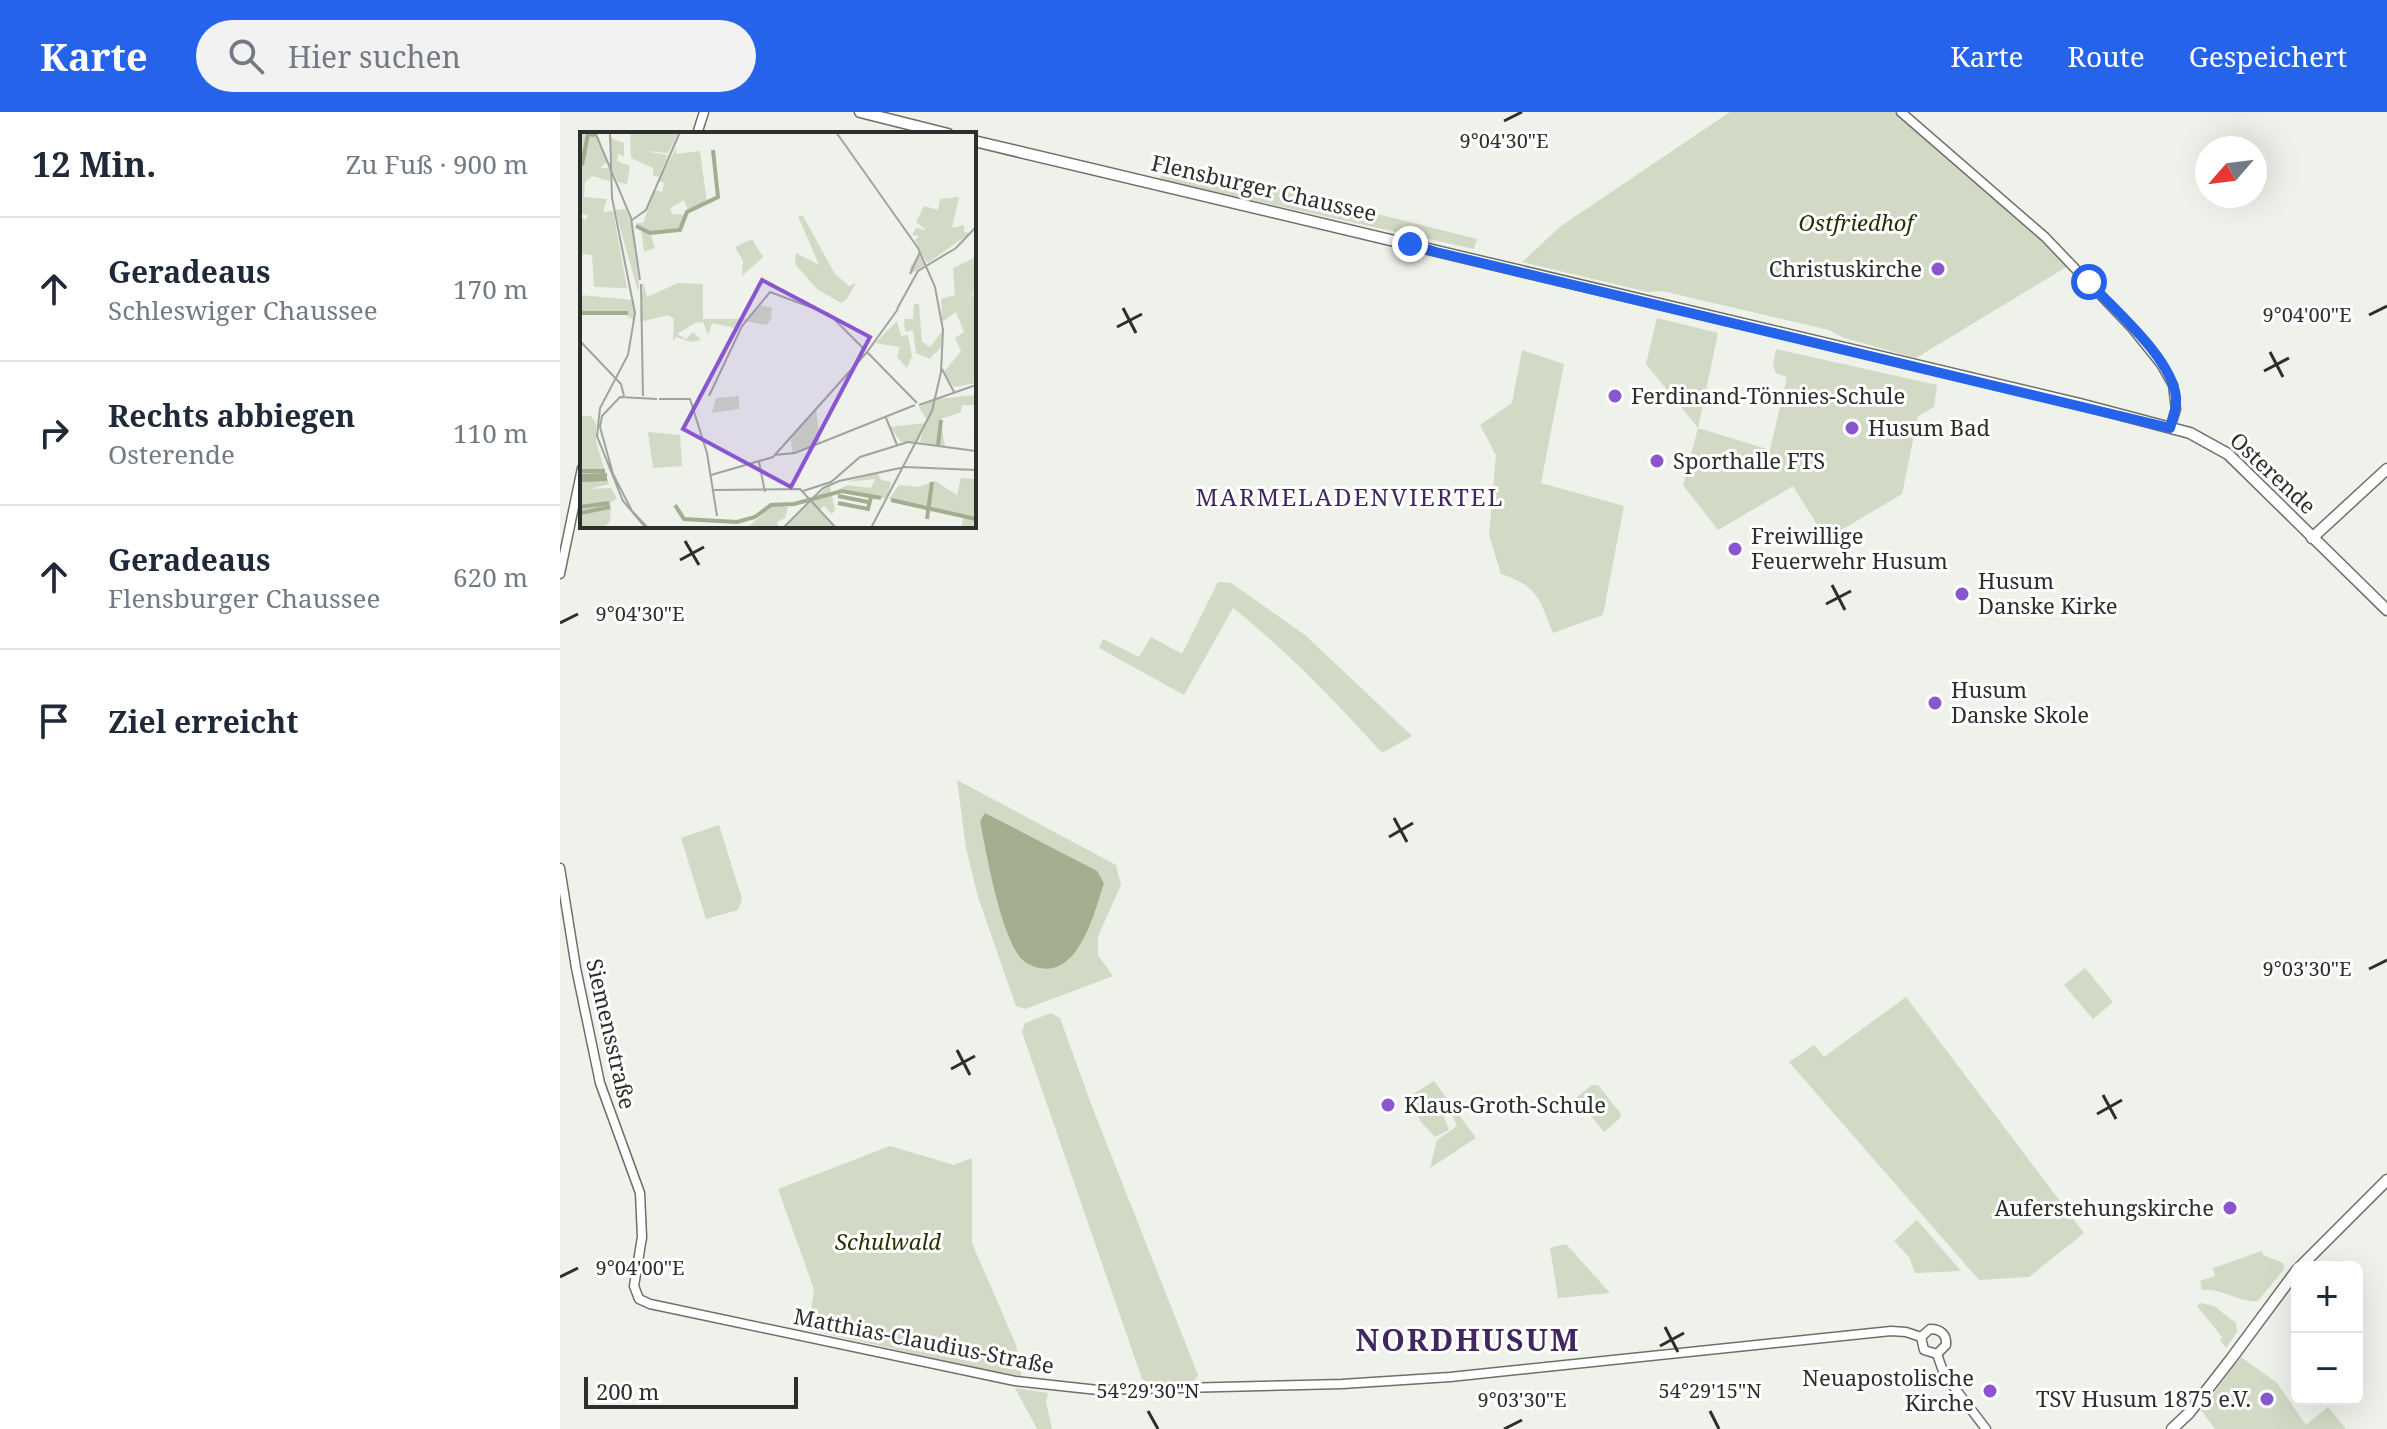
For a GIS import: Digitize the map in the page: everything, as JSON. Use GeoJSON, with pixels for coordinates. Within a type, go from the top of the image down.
{"type":"FeatureCollection","features":[{"type":"Feature","properties":{"kind":"main road"},"geometry":{"type":"LineString","coordinates":[[860,112],[940,132]]}},
{"type":"Feature","properties":{"kind":"main road","name":"Flensburger Chaussee"},"geometry":{"type":"LineString","coordinates":[[976,141],[2059,399]]}},
{"type":"Feature","properties":{"kind":"main road","name":"Osterende"},"geometry":{"type":"LineString","coordinates":[[2059,399],[2196,435],[2228,454],[2387,610]]}},
{"type":"Feature","properties":{"kind":"main road"},"geometry":{"type":"LineString","coordinates":[[2312,538],[2387,469]]}},
{"type":"Feature","properties":{"kind":"main road"},"geometry":{"type":"LineString","coordinates":[[2306,1261],[2387,1180]]}},
{"type":"Feature","properties":{"kind":"main road"},"geometry":{"type":"LineString","coordinates":[[2172,1429],[2189,1413],[2291,1279]]}},
{"type":"Feature","properties":{"kind":"street"},"geometry":{"type":"LineString","coordinates":[[698,132],[704,112]]}},
{"type":"Feature","properties":{"kind":"street"},"geometry":{"type":"LineString","coordinates":[[1901,112],[2045,237],[2132,328],[2161,364],[2173,385],[2176,409],[2170,428]]}},
{"type":"Feature","properties":{"kind":"street"},"geometry":{"type":"LineString","coordinates":[[560,574],[580,478]]}},
{"type":"Feature","properties":{"kind":"street","name":"Siemensstraße"},"geometry":{"type":"LineString","coordinates":[[560,868],[576,968],[600,1083],[640,1193],[642,1237],[634,1286],[639,1299]]}},
{"type":"Feature","properties":{"kind":"street","name":"Matthias-Claudius-Straße"},"geometry":{"type":"LineString","coordinates":[[639,1299],[650,1304],[1015,1381],[1098,1390],[1342,1384],[1450,1377],[1891,1331],[1921,1337],[1930,1329],[1945,1336],[1946,1345],[1937,1354]]}},
{"type":"Feature","properties":{"kind":"street"},"geometry":{"type":"LineString","coordinates":[[1921,1337],[1924,1350],[1937,1354],[1944,1374],[1986,1429]]}},
{"type":"Feature","properties":{"kind":"green space","name":"Ostfriedhof"},"geometry":{"type":"Polygon","coordinates":[[[1730,112],[1898,112],[2042,237],[2068,266],[1916,358],[1844,338],[1829,330],[1522,262],[1561,226],[1730,112]]]}},
{"type":"Feature","properties":{"kind":"green space"},"geometry":{"type":"Polygon","coordinates":[[[1171,162],[1477,239],[1474,249],[1160,180],[1163,165],[1171,162]]]}},
{"type":"Feature","properties":{"kind":"green space"},"geometry":{"type":"Polygon","coordinates":[[[1657,318],[1718,333],[1698,428],[1646,364],[1657,318]]]}},
{"type":"Feature","properties":{"kind":"green space"},"geometry":{"type":"Polygon","coordinates":[[[1776,349],[1937,385],[1934,407],[1918,416],[1902,494],[1826,539],[1793,486],[1718,530],[1683,485],[1698,428],[1770,450],[1787,377],[1776,373],[1773,366],[1776,349]]]}},
{"type":"Feature","properties":{"kind":"green space"},"geometry":{"type":"Polygon","coordinates":[[[1522,350],[1564,364],[1541,483],[1624,506],[1603,615],[1553,633],[1536,595],[1523,583],[1501,574],[1489,535],[1496,455],[1480,425],[1512,403],[1522,350]]]}},
{"type":"Feature","properties":{"kind":"green space"},"geometry":{"type":"Polygon","coordinates":[[[1218,582],[1231,583],[1305,635],[1412,736],[1382,753],[1310,678],[1233,608],[1184,695],[1099,648],[1103,639],[1139,657],[1151,637],[1182,654],[1218,582]]]}},
{"type":"Feature","properties":{"kind":"green space"},"geometry":{"type":"Polygon","coordinates":[[[957,780],[1116,865],[1121,885],[1098,936],[1098,955],[1113,976],[1025,1009],[1016,1006],[978,897],[966,848],[957,780]],[[985,813],[980,821],[993,884],[1020,957],[1080,946],[1104,882],[1096,871],[985,813]]]}},
{"type":"Feature","properties":{"kind":"green space"},"geometry":{"type":"Polygon","coordinates":[[[719,825],[742,899],[738,910],[706,919],[681,838],[719,825]]]}},
{"type":"Feature","properties":{"kind":"green space"},"geometry":{"type":"Polygon","coordinates":[[[2085,968],[2113,1002],[2093,1019],[2064,985],[2085,968]]]}},
{"type":"Feature","properties":{"kind":"green space"},"geometry":{"type":"Polygon","coordinates":[[[1906,997],[2084,1233],[2029,1277],[1979,1280],[1789,1062],[1814,1045],[1824,1057],[1906,997]]]}},
{"type":"Feature","properties":{"kind":"green space"},"geometry":{"type":"Polygon","coordinates":[[[1051,1013],[1060,1018],[1198,1375],[1194,1381],[1150,1383],[1142,1379],[1022,1032],[1025,1023],[1051,1013]]]}},
{"type":"Feature","properties":{"kind":"green space"},"geometry":{"type":"Polygon","coordinates":[[[1434,1081],[1476,1138],[1430,1168],[1437,1140],[1457,1126],[1447,1102],[1450,1114],[1444,1117],[1449,1130],[1435,1137],[1420,1121],[1410,1096],[1434,1081]]]}},
{"type":"Feature","properties":{"kind":"green space"},"geometry":{"type":"Polygon","coordinates":[[[1592,1085],[1598,1085],[1621,1114],[1604,1132],[1576,1098],[1592,1085]]]}},
{"type":"Feature","properties":{"kind":"green space","name":"Schulwald"},"geometry":{"type":"Polygon","coordinates":[[[890,1146],[954,1165],[972,1158],[972,1243],[1016,1345],[1022,1378],[809,1330],[814,1289],[778,1189],[890,1146]]]}},
{"type":"Feature","properties":{"kind":"green space"},"geometry":{"type":"Polygon","coordinates":[[[1917,1220],[1961,1271],[1915,1273],[1909,1257],[1894,1241],[1917,1220]]]}},
{"type":"Feature","properties":{"kind":"green space"},"geometry":{"type":"Polygon","coordinates":[[[1566,1244],[1610,1293],[1558,1298],[1550,1248],[1566,1244]]]}},
{"type":"Feature","properties":{"kind":"green space"},"geometry":{"type":"Polygon","coordinates":[[[2262,1251],[2263,1255],[2283,1263],[2284,1269],[2258,1301],[2202,1290],[2200,1281],[2215,1276],[2213,1268],[2262,1251]]]}},
{"type":"Feature","properties":{"kind":"green space"},"geometry":{"type":"Polygon","coordinates":[[[2201,1303],[2214,1306],[2236,1323],[2237,1332],[2226,1348],[2220,1340],[2222,1337],[2197,1306],[2201,1303]]]}},
{"type":"Feature","properties":{"kind":"green space"},"geometry":{"type":"Polygon","coordinates":[[[2241,1357],[2277,1383],[2306,1425],[2328,1407],[2346,1429],[2215,1429],[2201,1410],[2241,1357]]]}},
{"type":"Feature","properties":{"kind":"green space"},"geometry":{"type":"Polygon","coordinates":[[[1015,1388],[1048,1393],[1046,1402],[1052,1429],[1037,1429],[1015,1388]]]}},
{"type":"Feature","properties":{"kind":"shaded area"},"geometry":{"type":"Polygon","coordinates":[[[985,813],[1097,871],[1104,883],[1084,939],[1066,962],[1054,968],[1028,964],[1019,956],[1005,928],[980,821],[985,813]]]}},
{"type":"Feature","properties":{"kind":"place","name":"Christuskirche"},"geometry":{"type":"Point","coordinates":[1938,269]}},
{"type":"Feature","properties":{"kind":"place","name":"Ferdinand-Tönnies-Schule"},"geometry":{"type":"Point","coordinates":[1615,396]}},
{"type":"Feature","properties":{"kind":"place","name":"Husum Bad"},"geometry":{"type":"Point","coordinates":[1852,428]}},
{"type":"Feature","properties":{"kind":"place","name":"Sporthalle FTS"},"geometry":{"type":"Point","coordinates":[1657,461]}},
{"type":"Feature","properties":{"kind":"place","name":"Freiwillige Feuerwehr Husum"},"geometry":{"type":"Point","coordinates":[1735,549]}},
{"type":"Feature","properties":{"kind":"place","name":"Husum Danske Kirke"},"geometry":{"type":"Point","coordinates":[1962,594]}},
{"type":"Feature","properties":{"kind":"place","name":"Husum Danske Skole"},"geometry":{"type":"Point","coordinates":[1935,703]}},
{"type":"Feature","properties":{"kind":"place","name":"Klaus-Groth-Schule"},"geometry":{"type":"Point","coordinates":[1388,1105]}},
{"type":"Feature","properties":{"kind":"place","name":"Auferstehungskirche"},"geometry":{"type":"Point","coordinates":[2230,1208]}},
{"type":"Feature","properties":{"kind":"place","name":"Neuapostolische Kirche"},"geometry":{"type":"Point","coordinates":[1990,1391]}},
{"type":"Feature","properties":{"kind":"place","name":"TSV Husum 1875 e.V."},"geometry":{"type":"Point","coordinates":[2267,1399]}},
{"type":"Feature","properties":{"kind":"district","name":"MARMELADENVIERTEL"},"geometry":{"type":"Point","coordinates":[1350,498]}},
{"type":"Feature","properties":{"kind":"district","name":"NORDHUSUM"},"geometry":{"type":"Point","coordinates":[1468,1341]}},
{"type":"Feature","properties":{"kind":"route"},"geometry":{"type":"LineString","coordinates":[[1410,244],[2170,428],[2175,413],[2173,385],[2161,364],[2132,328],[2089,282]]}}]}
